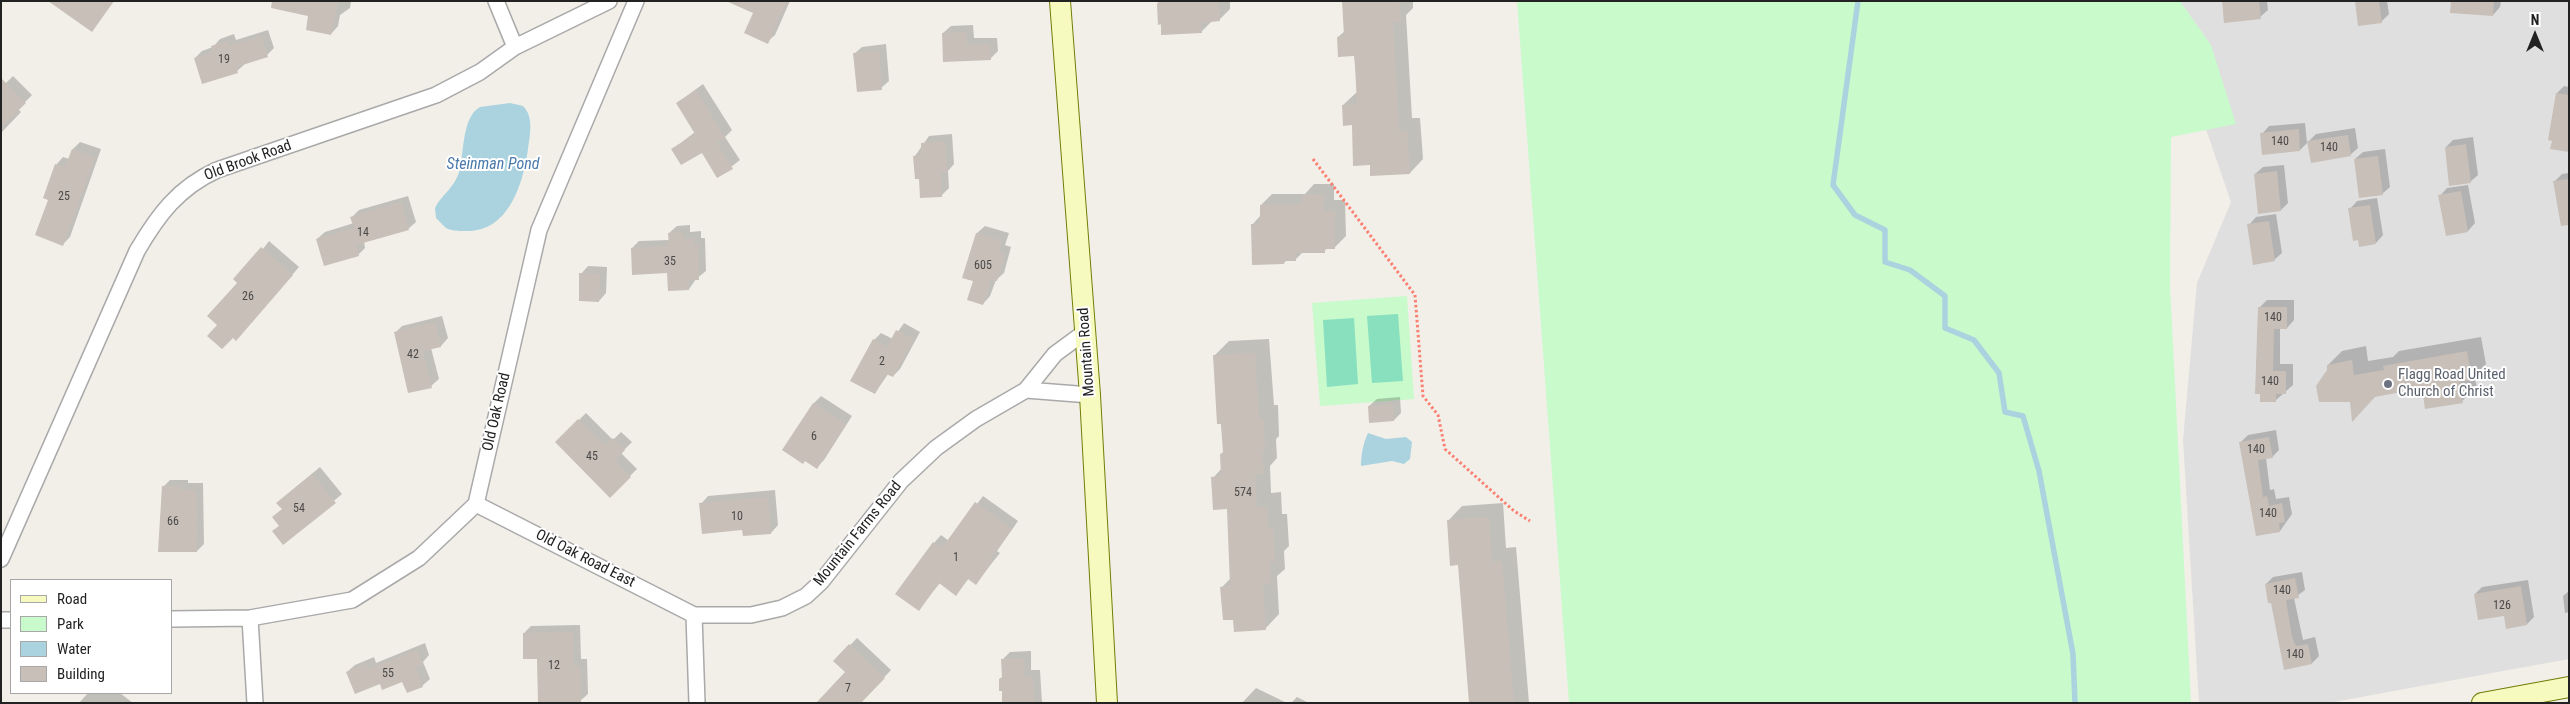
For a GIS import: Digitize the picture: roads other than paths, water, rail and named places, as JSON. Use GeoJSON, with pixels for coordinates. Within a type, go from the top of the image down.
{"type":"FeatureCollection","features":[{"type":"Feature","properties":{"kind":"main road","name":"Mountain Road"},"geometry":{"type":"LineString","coordinates":[[1060,1],[1090,395],[1107,703]]}},
{"type":"Feature","properties":{"kind":"main road"},"geometry":{"type":"LineString","coordinates":[[2482,703],[2569,687]]}},
{"type":"Feature","properties":{"kind":"street"},"geometry":{"type":"LineString","coordinates":[[496,1],[516,47]]}},
{"type":"Feature","properties":{"kind":"street","name":"Old Brook Road"},"geometry":{"type":"LineString","coordinates":[[1,559],[136,251],[165,207],[193,183],[217,170],[436,95],[480,72],[516,47],[609,1]]}},
{"type":"Feature","properties":{"kind":"street","name":"Old Oak Road"},"geometry":{"type":"LineString","coordinates":[[476,504],[539,230],[636,1]]}},
{"type":"Feature","properties":{"kind":"street","name":"Mountain Farms Road"},"geometry":{"type":"LineString","coordinates":[[694,615],[751,615],[782,608],[806,596],[821,582],[901,482],[936,448],[976,419],[1026,390],[1055,354],[1085,332]]}},
{"type":"Feature","properties":{"kind":"street"},"geometry":{"type":"LineString","coordinates":[[1026,390],[1090,395]]}},
{"type":"Feature","properties":{"kind":"street"},"geometry":{"type":"LineString","coordinates":[[172,619],[250,618],[352,600],[419,558],[476,504]]}},
{"type":"Feature","properties":{"kind":"street","name":"Old Oak Road East"},"geometry":{"type":"LineString","coordinates":[[476,504],[694,615]]}},
{"type":"Feature","properties":{"kind":"street"},"geometry":{"type":"LineString","coordinates":[[694,615],[697,703]]}},
{"type":"Feature","properties":{"kind":"street"},"geometry":{"type":"LineString","coordinates":[[250,618],[255,703]]}},
{"type":"Feature","properties":{"kind":"water","name":"Steinman Pond"},"geometry":{"type":"Polygon","coordinates":[[[510,103],[523,106],[530,120],[530,138],[526,163],[511,204],[503,215],[492,224],[480,230],[460,231],[446,228],[436,218],[435,208],[458,176],[465,135],[470,119],[480,107],[510,103]]]}},
{"type":"Feature","properties":{"kind":"water"},"geometry":{"type":"Polygon","coordinates":[[[1368,433],[1386,439],[1406,437],[1412,442],[1410,459],[1404,464],[1392,461],[1361,466],[1361,458],[1368,433]]]}},
{"type":"Feature","properties":{"kind":"waterway"},"geometry":{"type":"LineString","coordinates":[[1858,1],[1833,185],[1855,215],[1885,230],[1885,262],[1910,270],[1945,296],[1945,328],[1974,340],[1999,373],[2005,412],[2023,416],[2039,471],[2073,654],[2075,703]]}},
{"type":"Feature","properties":{"kind":"place","name":"Flagg Road United Church of Christ"},"geometry":{"type":"Point","coordinates":[2388,384]}}]}
